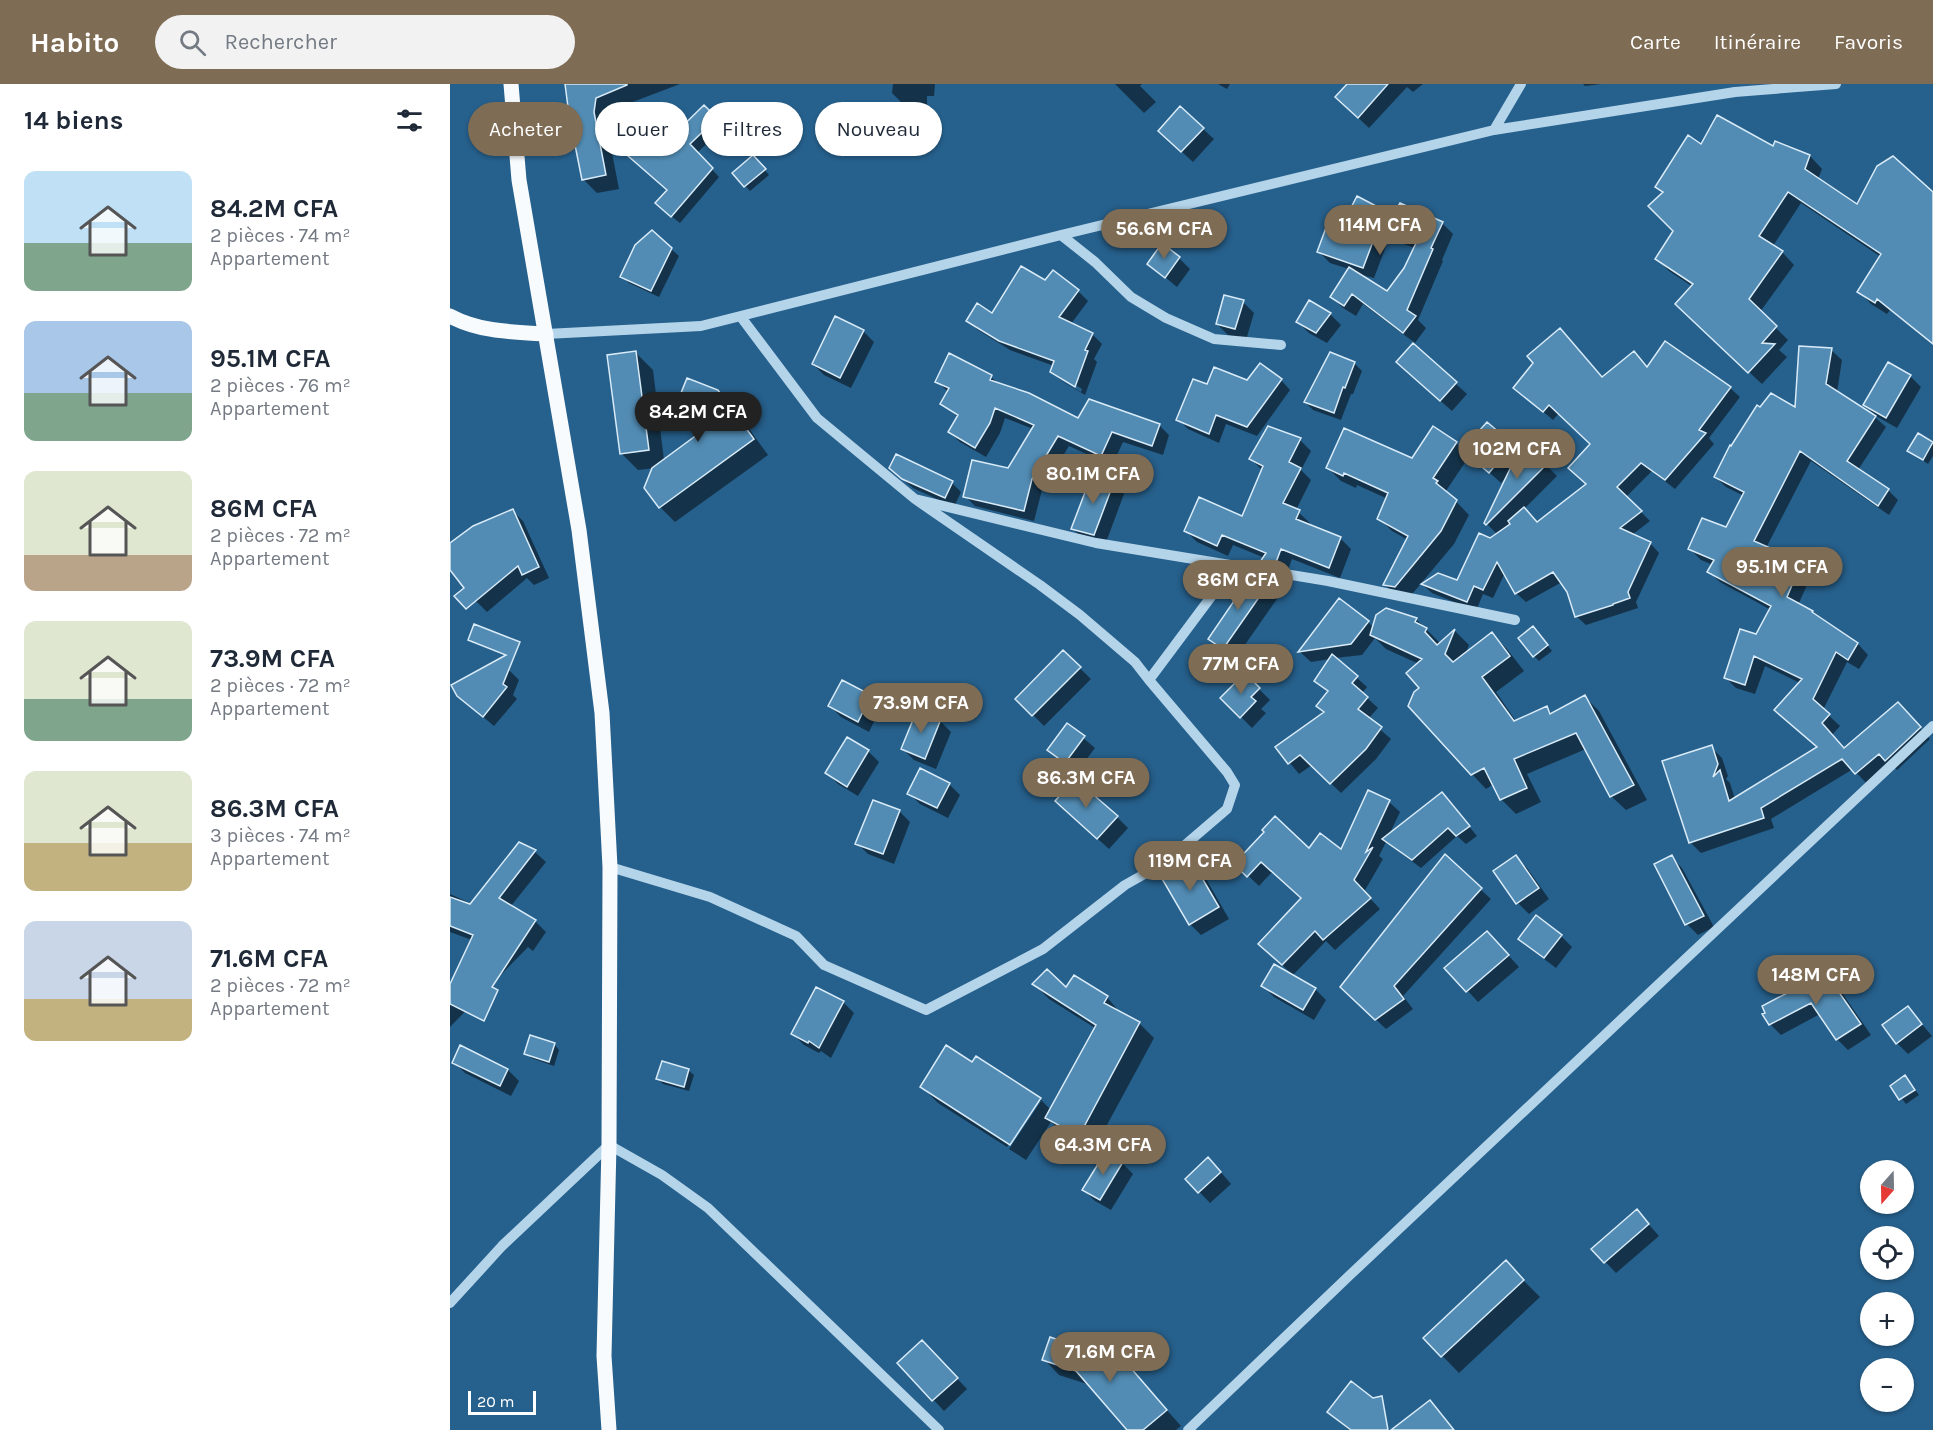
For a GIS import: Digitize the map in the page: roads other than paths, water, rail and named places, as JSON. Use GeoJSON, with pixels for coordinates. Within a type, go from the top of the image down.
{"type":"FeatureCollection","features":[{"type":"Feature","properties":{"kind":"main road"},"geometry":{"type":"LineString","coordinates":[[511,84],[519,180],[579,530],[602,713],[610,867],[609,1145],[604,1356],[609,1430]]}},
{"type":"Feature","properties":{"kind":"main road"},"geometry":{"type":"LineString","coordinates":[[450,316],[460,322],[492,330],[546,334]]}},
{"type":"Feature","properties":{"kind":"street"},"geometry":{"type":"LineString","coordinates":[[1494,130],[1521,84]]}},
{"type":"Feature","properties":{"kind":"street"},"geometry":{"type":"LineString","coordinates":[[546,334],[701,326],[1061,235],[1494,130],[1735,92],[1836,84]]}},
{"type":"Feature","properties":{"kind":"street"},"geometry":{"type":"LineString","coordinates":[[1061,235],[1095,262],[1131,297],[1166,318],[1214,339],[1281,345]]}},
{"type":"Feature","properties":{"kind":"street"},"geometry":{"type":"LineString","coordinates":[[610,867],[710,897],[796,936],[824,965],[926,1010],[1043,950],[1125,885],[1164,863],[1227,809],[1235,785],[1227,772],[1135,662],[1080,615],[1040,585],[915,499],[817,418],[741,317]]}},
{"type":"Feature","properties":{"kind":"street"},"geometry":{"type":"LineString","coordinates":[[915,499],[1096,543],[1328,581],[1515,620]]}},
{"type":"Feature","properties":{"kind":"street"},"geometry":{"type":"LineString","coordinates":[[1149,680],[1234,566]]}},
{"type":"Feature","properties":{"kind":"street"},"geometry":{"type":"LineString","coordinates":[[1188,1430],[1368,1257],[1933,726]]}},
{"type":"Feature","properties":{"kind":"street"},"geometry":{"type":"LineString","coordinates":[[450,1304],[502,1246],[609,1145],[662,1174],[708,1208],[939,1430]]}}]}
